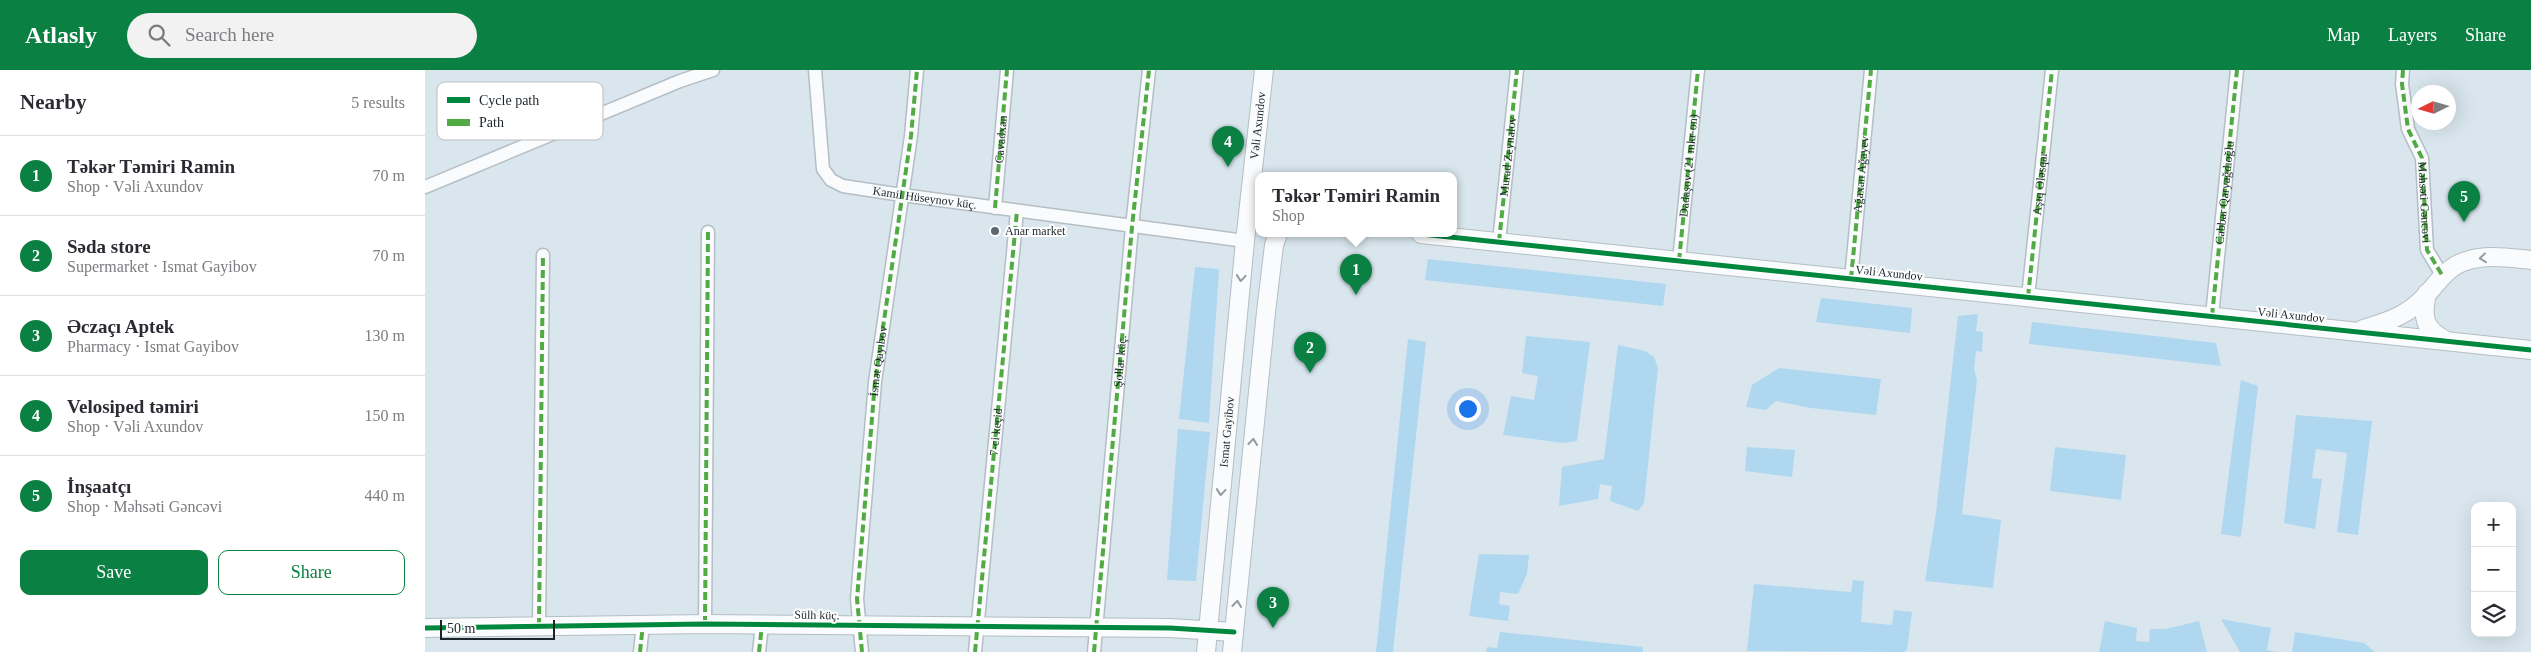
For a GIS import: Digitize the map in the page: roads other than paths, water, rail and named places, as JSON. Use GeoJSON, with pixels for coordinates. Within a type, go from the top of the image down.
{"type":"FeatureCollection","features":[{"type":"Feature","properties":{"kind":"street"},"geometry":{"type":"LineString","coordinates":[[603,113],[680,81],[713,70]]}},
{"type":"Feature","properties":{"kind":"street","name":"Kamil Hüseynov küç."},"geometry":{"type":"LineString","coordinates":[[815,70],[823,169],[831,180],[843,186],[1245,241]]}},
{"type":"Feature","properties":{"kind":"street","name":"İsmət Qayıbov"},"geometry":{"type":"LineString","coordinates":[[862,652],[858,626],[857,598],[875,382],[911,136],[917,70]]}},
{"type":"Feature","properties":{"kind":"street","name":"Cavadxan"},"geometry":{"type":"LineString","coordinates":[[995,208],[1007,70]]}},
{"type":"Feature","properties":{"kind":"street","name":"Şollar küç."},"geometry":{"type":"LineString","coordinates":[[1094,652],[1132,227],[1149,70]]}},
{"type":"Feature","properties":{"kind":"street","name":"Vəli Axundov"},"geometry":{"type":"LineString","coordinates":[[1258,172],[1264,70]]}},
{"type":"Feature","properties":{"kind":"street","name":"Murad Zeynalov"},"geometry":{"type":"LineString","coordinates":[[1499,242],[1517,70]]}},
{"type":"Feature","properties":{"kind":"street","name":"Dadaşov (21 mkr-on)"},"geometry":{"type":"LineString","coordinates":[[1679,261],[1698,70]]}},
{"type":"Feature","properties":{"kind":"street","name":"Ağaxan Ağayev"},"geometry":{"type":"LineString","coordinates":[[1851,279],[1871,70]]}},
{"type":"Feature","properties":{"kind":"street","name":"Aşıq Ələsqar"},"geometry":{"type":"LineString","coordinates":[[2028,297],[2052,70]]}},
{"type":"Feature","properties":{"kind":"street","name":"Cabbar Qaryağdıoğlu"},"geometry":{"type":"LineString","coordinates":[[2212,316],[2237,70]]}},
{"type":"Feature","properties":{"kind":"street","name":"Məhsəti Gəncəvi"},"geometry":{"type":"LineString","coordinates":[[2403,70],[2402,84],[2408,129],[2422,158],[2427,250],[2442,275]]}},
{"type":"Feature","properties":{"kind":"street"},"geometry":{"type":"LineString","coordinates":[[425,187],[538,140]]}},
{"type":"Feature","properties":{"kind":"street","name":"7-ci keçid"},"geometry":{"type":"LineString","coordinates":[[975,652],[1017,211]]}},
{"type":"Feature","properties":{"kind":"street","name":"Ismat Gayibov"},"geometry":{"type":"LineString","coordinates":[[1205,652],[1245,241],[1255,217]]}},
{"type":"Feature","properties":{"kind":"street"},"geometry":{"type":"LineString","coordinates":[[705,624],[709,232]]}},
{"type":"Feature","properties":{"kind":"street"},"geometry":{"type":"LineString","coordinates":[[1232,652],[1273,237],[1245,241]]}},
{"type":"Feature","properties":{"kind":"street","name":"Vəli Axundov"},"geometry":{"type":"LineString","coordinates":[[1450,237],[2531,350]]}},
{"type":"Feature","properties":{"kind":"street"},"geometry":{"type":"LineString","coordinates":[[539,626],[543,255]]}},
{"type":"Feature","properties":{"kind":"street"},"geometry":{"type":"LineString","coordinates":[[2354,331],[2406,313],[2442,275],[2465,261],[2482,257],[2531,260]]}},
{"type":"Feature","properties":{"kind":"street"},"geometry":{"type":"LineString","coordinates":[[2427,293],[2424,309],[2425,321],[2430,331],[2449,342]]}},
{"type":"Feature","properties":{"kind":"street"},"geometry":{"type":"LineString","coordinates":[[640,652],[643,624]]}},
{"type":"Feature","properties":{"kind":"street","name":"Sülh küç."},"geometry":{"type":"LineString","coordinates":[[425,628],[705,624],[1096,628],[1234,632]]}},
{"type":"Feature","properties":{"kind":"street"},"geometry":{"type":"LineString","coordinates":[[759,652],[762,625]]}},
{"type":"Feature","properties":{"kind":"place","name":"Velosiped təmiri"},"geometry":{"type":"Point","coordinates":[1228,167]}},
{"type":"Feature","properties":{"kind":"place","name":"İnşaatçı"},"geometry":{"type":"Point","coordinates":[2464,222]}},
{"type":"Feature","properties":{"kind":"place","name":"Anar market"},"geometry":{"type":"Point","coordinates":[995,231]}},
{"type":"Feature","properties":{"kind":"place","name":"Tәkәr Tәmiri Ramin"},"geometry":{"type":"Point","coordinates":[1356,295]}},
{"type":"Feature","properties":{"kind":"place","name":"Səda store"},"geometry":{"type":"Point","coordinates":[1310,373]}},
{"type":"Feature","properties":{"kind":"place","name":"Əczaçı Aptek"},"geometry":{"type":"Point","coordinates":[1273,628]}}]}
